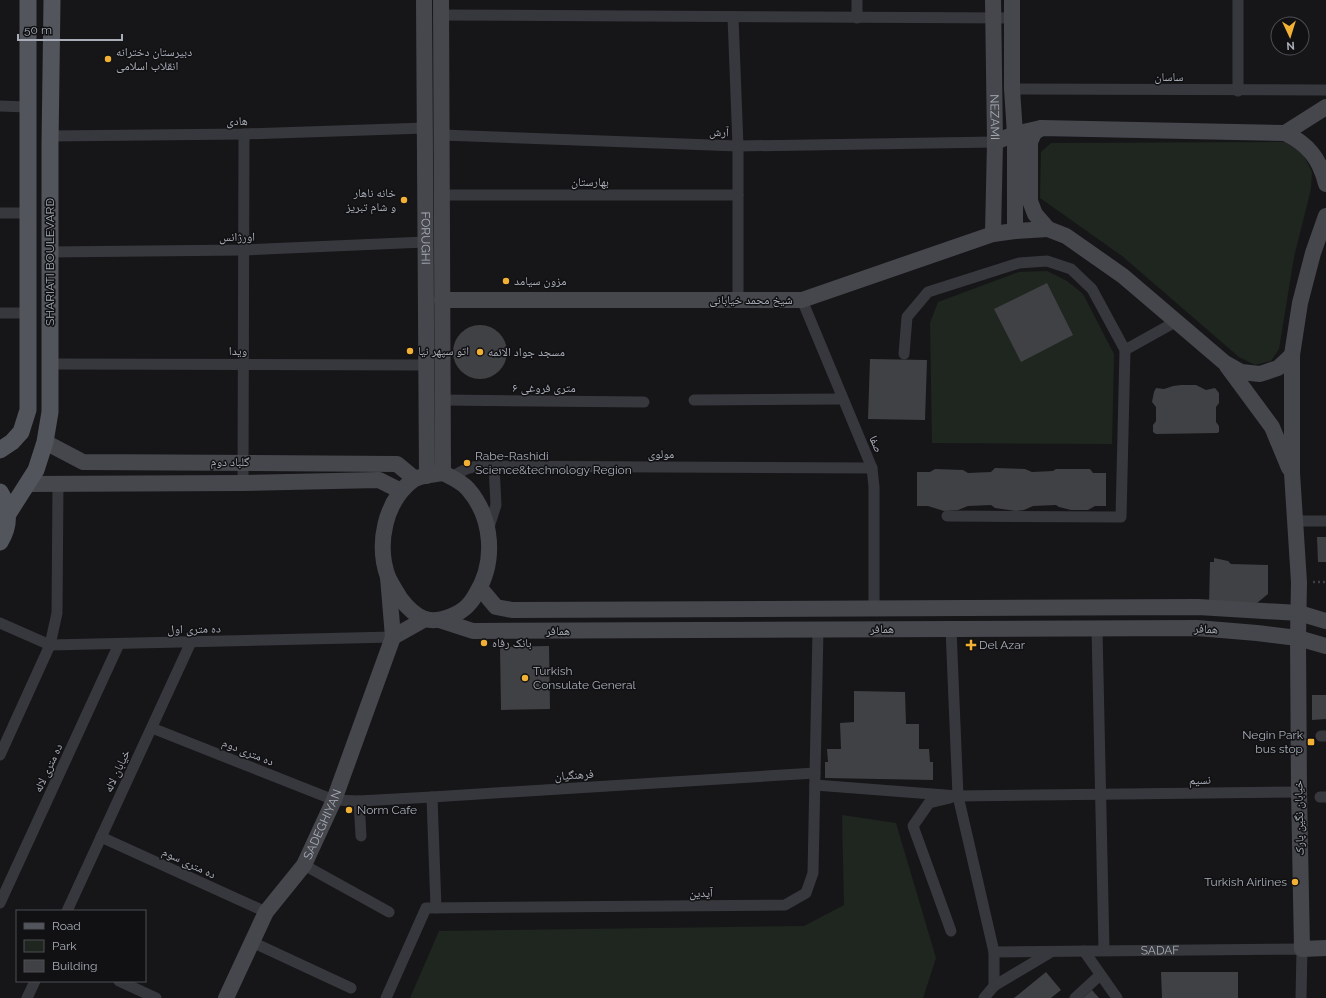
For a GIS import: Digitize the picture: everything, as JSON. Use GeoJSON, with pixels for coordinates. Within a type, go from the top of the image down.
{"type":"FeatureCollection","features":[{"type":"Feature","properties":{"kind":"main road","name":"SHARIATI BOULEVARD"},"geometry":{"type":"LineString","coordinates":[[0,450],[12,442],[21,432],[28,410],[28,0]]}},
{"type":"Feature","properties":{"kind":"main road","name":"SHARIATI BOULEVARD"},"geometry":{"type":"LineString","coordinates":[[8,514],[36,470],[45,442],[50,412],[50,141],[52,0]]}},
{"type":"Feature","properties":{"kind":"main road","name":"FORUGHI"},"geometry":{"type":"LineString","coordinates":[[421,477],[426,365],[424,0]]}},
{"type":"Feature","properties":{"kind":"main road","name":"NEZAMI"},"geometry":{"type":"LineString","coordinates":[[993,0],[995,142],[993,234]]}},
{"type":"Feature","properties":{"kind":"main road","name":"NEZAMI"},"geometry":{"type":"LineString","coordinates":[[1012,0],[1012,89],[1015,134],[1015,231]]}},
{"type":"Feature","properties":{"kind":"main road","name":"FORUGHI"},"geometry":{"type":"LineString","coordinates":[[441,7],[443,400],[448,475]]}},
{"type":"Feature","properties":{"kind":"main road"},"geometry":{"type":"LineString","coordinates":[[1286,133],[1326,106]]}},
{"type":"Feature","properties":{"kind":"main road"},"geometry":{"type":"LineString","coordinates":[[995,142],[1015,134],[1041,128],[1286,133],[1298,139],[1315,155],[1324,174],[1326,184]]}},
{"type":"Feature","properties":{"kind":"main road"},"geometry":{"type":"LineString","coordinates":[[1041,128],[1034,133],[1030,142],[1030,201],[1035,214],[1048,229],[1066,236],[1123,276],[1225,363],[1241,372],[1260,374],[1278,368],[1292,355]]}},
{"type":"Feature","properties":{"kind":"main road"},"geometry":{"type":"LineString","coordinates":[[28,145],[50,141]]}},
{"type":"Feature","properties":{"kind":"main road","name":"خیابان نگین پارک"},"geometry":{"type":"LineString","coordinates":[[1302,949],[1299,792],[1299,582],[1292,473],[1292,355],[1300,303],[1313,253],[1326,216]]}},
{"type":"Feature","properties":{"kind":"main road","name":"شیخ محمد خیابانی"},"geometry":{"type":"LineString","coordinates":[[442,300],[802,300],[993,234],[1048,229]]}},
{"type":"Feature","properties":{"kind":"main road"},"geometry":{"type":"LineString","coordinates":[[1225,363],[1272,427],[1292,473]]}},
{"type":"Feature","properties":{"kind":"main road","name":"گلباد دوم"},"geometry":{"type":"LineString","coordinates":[[45,442],[83,462],[397,464],[421,477]]}},
{"type":"Feature","properties":{"kind":"main road"},"geometry":{"type":"LineString","coordinates":[[141,463],[141,484]]}},
{"type":"Feature","properties":{"kind":"main road"},"geometry":{"type":"LineString","coordinates":[[448,475],[467,488],[484,517],[488,531],[489,559],[486,573],[480,588],[471,603],[457,615],[432,619],[393,638],[388,577],[385,562],[384,535],[386,520],[401,491],[421,477],[448,475]]}},
{"type":"Feature","properties":{"kind":"main road","name":"گلباد دوم"},"geometry":{"type":"LineString","coordinates":[[27,484],[243,483],[379,480],[401,491]]}},
{"type":"Feature","properties":{"kind":"main road"},"geometry":{"type":"LineString","coordinates":[[0,492],[6,503],[8,514],[8,525],[0,542]]}},
{"type":"Feature","properties":{"kind":"main road"},"geometry":{"type":"LineString","coordinates":[[388,577],[405,605],[432,619]]}},
{"type":"Feature","properties":{"kind":"main road","name":"همافر"},"geometry":{"type":"LineString","coordinates":[[480,588],[496,607],[512,610],[1198,607],[1299,613],[1326,621]]}},
{"type":"Feature","properties":{"kind":"main road"},"geometry":{"type":"LineString","coordinates":[[1097,608],[1097,628]]}},
{"type":"Feature","properties":{"kind":"main road"},"geometry":{"type":"LineString","coordinates":[[609,610],[610,631]]}},
{"type":"Feature","properties":{"kind":"main road","name":"همافر"},"geometry":{"type":"LineString","coordinates":[[432,619],[473,631],[1198,628],[1298,638],[1326,646]]}},
{"type":"Feature","properties":{"kind":"main road","name":"SADEGHIYAN"},"geometry":{"type":"LineString","coordinates":[[226,998],[266,912],[304,865],[334,800],[393,638]]}},
{"type":"Feature","properties":{"kind":"main road","name":"SADAF"},"geometry":{"type":"LineString","coordinates":[[1302,949],[1326,948]]}},
{"type":"Feature","properties":{"kind":"street"},"geometry":{"type":"LineString","coordinates":[[857,0],[857,18]]}},
{"type":"Feature","properties":{"kind":"street"},"geometry":{"type":"LineString","coordinates":[[1238,0],[1238,91]]}},
{"type":"Feature","properties":{"kind":"street"},"geometry":{"type":"LineString","coordinates":[[441,7],[733,17],[1012,18]]}},
{"type":"Feature","properties":{"kind":"street"},"geometry":{"type":"LineString","coordinates":[[733,17],[738,146],[738,300]]}},
{"type":"Feature","properties":{"kind":"street","name":"ساسان"},"geometry":{"type":"LineString","coordinates":[[1012,89],[1238,91],[1326,90]]}},
{"type":"Feature","properties":{"kind":"street"},"geometry":{"type":"LineString","coordinates":[[0,106],[28,107]]}},
{"type":"Feature","properties":{"kind":"street","name":"هادی"},"geometry":{"type":"LineString","coordinates":[[50,141],[425,128]]}},
{"type":"Feature","properties":{"kind":"street"},"geometry":{"type":"LineString","coordinates":[[243,483],[244,134]]}},
{"type":"Feature","properties":{"kind":"street","name":"آرش"},"geometry":{"type":"LineString","coordinates":[[442,135],[738,146],[995,142]]}},
{"type":"Feature","properties":{"kind":"street","name":"بهارستان"},"geometry":{"type":"LineString","coordinates":[[442,195],[738,195]]}},
{"type":"Feature","properties":{"kind":"street"},"geometry":{"type":"LineString","coordinates":[[0,213],[28,213]]}},
{"type":"Feature","properties":{"kind":"street","name":"اورژانس"},"geometry":{"type":"LineString","coordinates":[[50,252],[244,250],[425,242]]}},
{"type":"Feature","properties":{"kind":"street"},"geometry":{"type":"LineString","coordinates":[[904,354],[907,317],[928,292],[1019,263],[1047,261],[1071,269],[1092,289],[1125,350],[1121,517],[947,516]]}},
{"type":"Feature","properties":{"kind":"street","name":"صفا"},"geometry":{"type":"LineString","coordinates":[[802,300],[872,468],[874,487],[874,609]]}},
{"type":"Feature","properties":{"kind":"street"},"geometry":{"type":"LineString","coordinates":[[0,313],[28,313]]}},
{"type":"Feature","properties":{"kind":"street"},"geometry":{"type":"LineString","coordinates":[[1125,350],[1176,320]]}},
{"type":"Feature","properties":{"kind":"street","name":"ویدا"},"geometry":{"type":"LineString","coordinates":[[51,364],[426,365]]}},
{"type":"Feature","properties":{"kind":"street"},"geometry":{"type":"LineString","coordinates":[[694,400],[842,398]]}},
{"type":"Feature","properties":{"kind":"street","name":"۶ متری فروغی"},"geometry":{"type":"LineString","coordinates":[[443,400],[644,402]]}},
{"type":"Feature","properties":{"kind":"street","name":"مولوی"},"geometry":{"type":"LineString","coordinates":[[448,475],[472,466],[872,468]]}},
{"type":"Feature","properties":{"kind":"street"},"geometry":{"type":"LineString","coordinates":[[488,531],[496,505],[494,466]]}},
{"type":"Feature","properties":{"kind":"street"},"geometry":{"type":"LineString","coordinates":[[0,755],[50,646],[57,612],[58,484]]}},
{"type":"Feature","properties":{"kind":"street"},"geometry":{"type":"LineString","coordinates":[[1295,521],[1326,521]]}},
{"type":"Feature","properties":{"kind":"street","name":"ده متری اول"},"geometry":{"type":"LineString","coordinates":[[0,623],[50,646],[393,638]]}},
{"type":"Feature","properties":{"kind":"street"},"geometry":{"type":"LineString","coordinates":[[1097,628],[1104,950]]}},
{"type":"Feature","properties":{"kind":"street"},"geometry":{"type":"LineString","coordinates":[[951,629],[958,796],[994,952],[994,986]]}},
{"type":"Feature","properties":{"kind":"street","name":"آیدین"},"geometry":{"type":"LineString","coordinates":[[436,908],[785,905],[806,893],[813,874],[818,630]]}},
{"type":"Feature","properties":{"kind":"street","name":"خیابان لاله"},"geometry":{"type":"LineString","coordinates":[[67,910],[191,642]]}},
{"type":"Feature","properties":{"kind":"street","name":"ده متری لاله"},"geometry":{"type":"LineString","coordinates":[[0,903],[119,644]]}},
{"type":"Feature","properties":{"kind":"street","name":"ده متری دوم"},"geometry":{"type":"LineString","coordinates":[[152,728],[334,800]]}},
{"type":"Feature","properties":{"kind":"street","name":"فرهنگیان"},"geometry":{"type":"LineString","coordinates":[[334,800],[360,801],[432,797],[815,773]]}},
{"type":"Feature","properties":{"kind":"street"},"geometry":{"type":"LineString","coordinates":[[815,785],[958,796]]}},
{"type":"Feature","properties":{"kind":"street","name":"نسیم"},"geometry":{"type":"LineString","coordinates":[[958,796],[1299,792]]}},
{"type":"Feature","properties":{"kind":"street"},"geometry":{"type":"LineString","coordinates":[[951,932],[913,826],[929,803],[958,796]]}},
{"type":"Feature","properties":{"kind":"street"},"geometry":{"type":"LineString","coordinates":[[386,998],[426,908],[436,908],[432,797]]}},
{"type":"Feature","properties":{"kind":"street"},"geometry":{"type":"LineString","coordinates":[[360,801],[361,836]]}},
{"type":"Feature","properties":{"kind":"street","name":"ده متری سوم"},"geometry":{"type":"LineString","coordinates":[[101,837],[266,912]]}},
{"type":"Feature","properties":{"kind":"street"},"geometry":{"type":"LineString","coordinates":[[304,865],[389,912]]}},
{"type":"Feature","properties":{"kind":"street"},"geometry":{"type":"LineString","coordinates":[[252,942],[351,988]]}},
{"type":"Feature","properties":{"kind":"street","name":"SADAF"},"geometry":{"type":"LineString","coordinates":[[994,952],[1302,949]]}},
{"type":"Feature","properties":{"kind":"street","name":"خیابان نگین پارک"},"geometry":{"type":"LineString","coordinates":[[1301,998],[1302,949]]}},
{"type":"Feature","properties":{"kind":"street"},"geometry":{"type":"LineString","coordinates":[[1084,951],[1117,998]]}},
{"type":"Feature","properties":{"kind":"street"},"geometry":{"type":"LineString","coordinates":[[984,998],[994,986],[1052,952]]}},
{"type":"Feature","properties":{"kind":"street"},"geometry":{"type":"LineString","coordinates":[[1075,998],[1100,975]]}},
{"type":"Feature","properties":{"kind":"street"},"geometry":{"type":"LineString","coordinates":[[27,998],[35,982]]}},
{"type":"Feature","properties":{"kind":"street"},"geometry":{"type":"LineString","coordinates":[[121,982],[156,998]]}},
{"type":"Feature","properties":{"kind":"green space"},"geometry":{"type":"Polygon","coordinates":[[[1286,142],[1303,154],[1312,172],[1311,189],[1294,257],[1279,349],[1271,361],[1255,365],[1239,357],[1122,256],[1040,198],[1041,152],[1051,143],[1286,142]]]}},
{"type":"Feature","properties":{"kind":"green space"},"geometry":{"type":"Polygon","coordinates":[[[1047,271],[1067,281],[1083,294],[1114,354],[1112,444],[932,443],[930,323],[938,302],[1019,272],[1047,271]]]}},
{"type":"Feature","properties":{"kind":"green space"},"geometry":{"type":"Polygon","coordinates":[[[842,815],[896,823],[936,958],[923,998],[410,998],[439,931],[804,926],[844,905],[842,815]]]}},
{"type":"Feature","properties":{"kind":"building"},"geometry":{"type":"Polygon","coordinates":[[[1047,283],[1073,335],[1021,362],[994,309],[1047,283]]]}},
{"type":"Feature","properties":{"kind":"building","name":"مسجد جواد الائمه"},"geometry":{"type":"Polygon","coordinates":[[[475,325],[485,325],[495,329],[503,337],[507,347],[507,357],[503,367],[495,375],[485,379],[475,379],[465,375],[457,367],[453,357],[453,347],[457,337],[465,329],[475,325]]]}},
{"type":"Feature","properties":{"kind":"building"},"geometry":{"type":"Polygon","coordinates":[[[870,359],[927,360],[925,420],[868,419],[870,359]]]}},
{"type":"Feature","properties":{"kind":"building"},"geometry":{"type":"Polygon","coordinates":[[[1181,385],[1196,385],[1206,390],[1215,388],[1219,393],[1219,403],[1216,407],[1216,422],[1219,426],[1219,432],[1156,434],[1153,432],[1153,425],[1156,421],[1156,407],[1152,402],[1156,388],[1164,389],[1181,385]]]}},
{"type":"Feature","properties":{"kind":"building"},"geometry":{"type":"Polygon","coordinates":[[[995,468],[1025,469],[1032,472],[1053,471],[1056,469],[1090,469],[1093,473],[1106,473],[1106,506],[1095,506],[1088,510],[1071,510],[1056,505],[1033,506],[1024,510],[1016,511],[995,508],[991,505],[968,506],[958,510],[944,511],[928,506],[917,506],[917,472],[930,472],[935,469],[963,470],[968,473],[991,472],[995,468]]]}},
{"type":"Feature","properties":{"kind":"building"},"geometry":{"type":"Polygon","coordinates":[[[1317,537],[1326,537],[1326,562],[1318,562],[1317,537]]]}},
{"type":"Feature","properties":{"kind":"building"},"geometry":{"type":"Polygon","coordinates":[[[1214,558],[1228,561],[1231,564],[1268,565],[1268,594],[1252,607],[1209,605],[1210,562],[1214,562],[1214,558]]]}},
{"type":"Feature","properties":{"kind":"building","name":"Turkish Consulate General"},"geometry":{"type":"Polygon","coordinates":[[[549,646],[550,709],[501,710],[500,647],[549,646]]]}},
{"type":"Feature","properties":{"kind":"building"},"geometry":{"type":"Polygon","coordinates":[[[854,691],[905,692],[906,724],[919,724],[919,749],[929,749],[930,762],[933,762],[933,780],[825,778],[825,762],[828,762],[827,749],[841,749],[840,723],[854,722],[854,691]]]}},
{"type":"Feature","properties":{"kind":"building"},"geometry":{"type":"Polygon","coordinates":[[[1312,695],[1326,695],[1326,719],[1312,720],[1312,695]]]}},
{"type":"Feature","properties":{"kind":"building"},"geometry":{"type":"Polygon","coordinates":[[[1046,972],[1061,990],[1051,998],[1014,998],[1046,972]]]}},
{"type":"Feature","properties":{"kind":"building"},"geometry":{"type":"Polygon","coordinates":[[[1161,972],[1238,972],[1238,998],[1162,998],[1161,972]]]}},
{"type":"Feature","properties":{"kind":"building"},"geometry":{"type":"Polygon","coordinates":[[[1092,990],[1099,998],[1083,998],[1092,990]]]}},
{"type":"Feature","properties":{"kind":"place","name":"دبیرستان دخترانه انقلاب اسلامی"},"geometry":{"type":"Point","coordinates":[108,59]}},
{"type":"Feature","properties":{"kind":"place","name":"خانه ناهار و شام تبریز"},"geometry":{"type":"Point","coordinates":[404,200]}},
{"type":"Feature","properties":{"kind":"place","name":"مزون سیامد"},"geometry":{"type":"Point","coordinates":[506,281]}},
{"type":"Feature","properties":{"kind":"place","name":"اتو سپهر نیا"},"geometry":{"type":"Point","coordinates":[410,351]}},
{"type":"Feature","properties":{"kind":"place","name":"مسجد جواد الائمه"},"geometry":{"type":"Point","coordinates":[480,352]}},
{"type":"Feature","properties":{"kind":"place","name":"Rabe-Rashidi Science&technology Region"},"geometry":{"type":"Point","coordinates":[467,463]}},
{"type":"Feature","properties":{"kind":"place","name":"بانک رفاه"},"geometry":{"type":"Point","coordinates":[484,643]}},
{"type":"Feature","properties":{"kind":"place","name":"Del Azar"},"geometry":{"type":"Point","coordinates":[971,645]}},
{"type":"Feature","properties":{"kind":"place","name":"Turkish Consulate General"},"geometry":{"type":"Point","coordinates":[525,678]}},
{"type":"Feature","properties":{"kind":"place","name":"Negin Park bus stop"},"geometry":{"type":"Point","coordinates":[1311,742]}},
{"type":"Feature","properties":{"kind":"place","name":"Norm Cafe"},"geometry":{"type":"Point","coordinates":[349,810]}},
{"type":"Feature","properties":{"kind":"place","name":"Turkish Airlines"},"geometry":{"type":"Point","coordinates":[1295,882]}}]}
